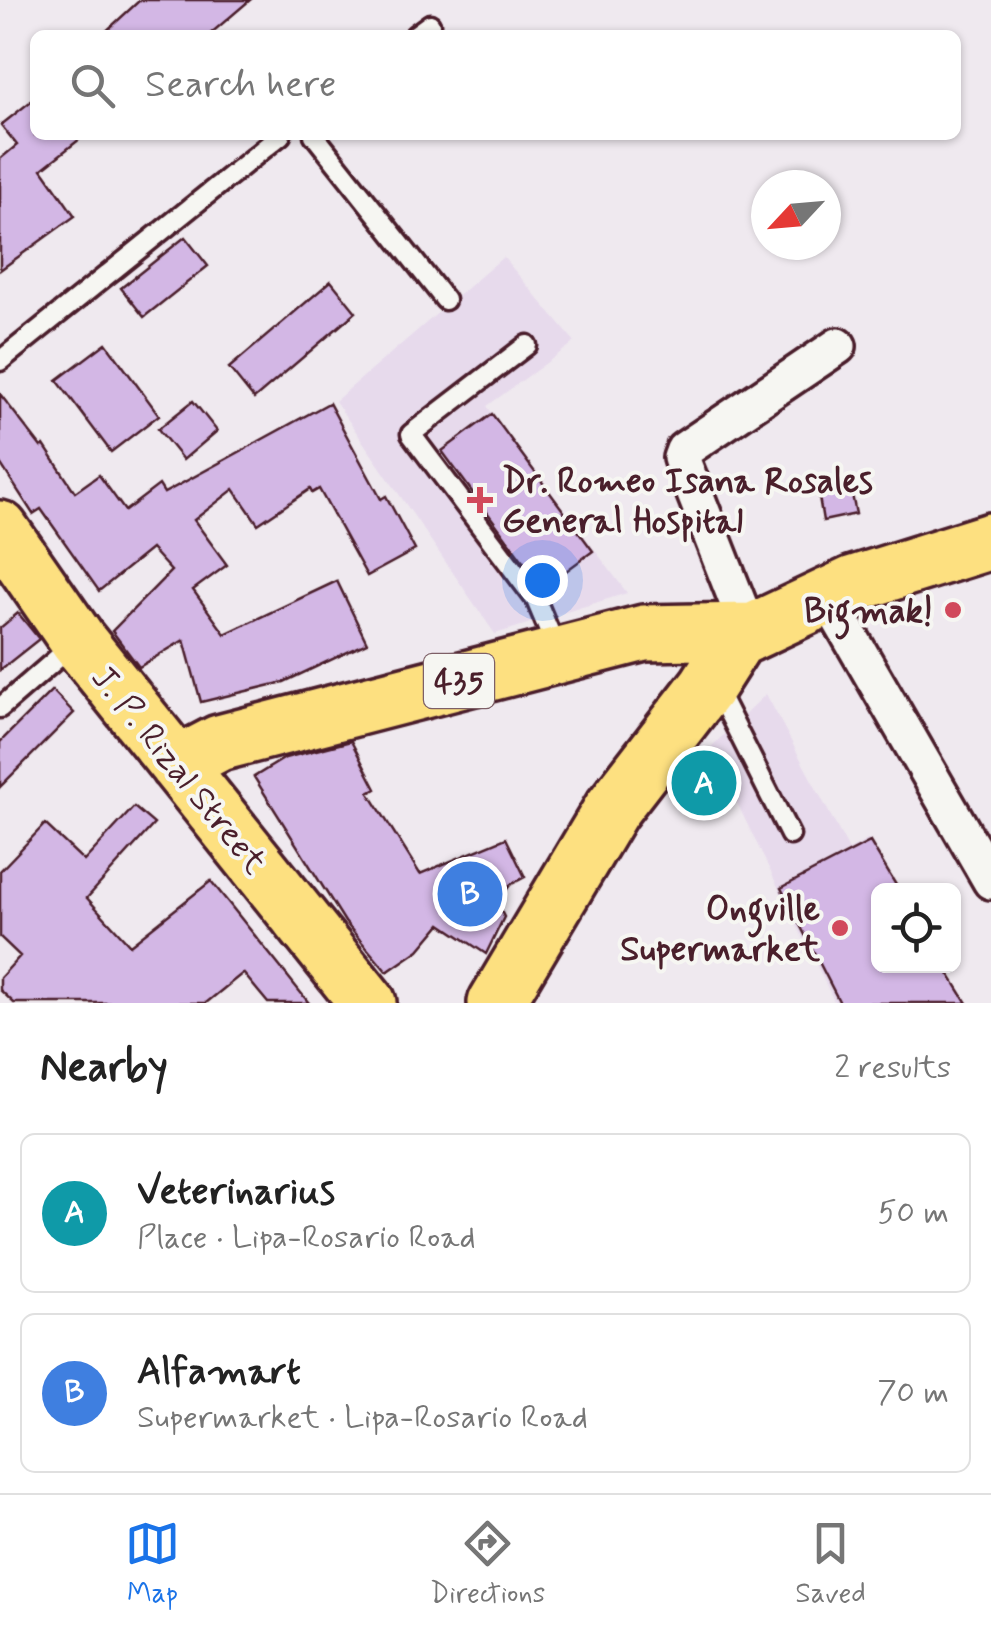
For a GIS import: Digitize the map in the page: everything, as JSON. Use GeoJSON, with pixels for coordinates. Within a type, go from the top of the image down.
{"type":"FeatureCollection","features":[{"type":"Feature","properties":{"kind":"main road","name":"J. P. Rizal Street"},"geometry":{"type":"LineString","coordinates":[[0,529],[78,640],[368,1003]]}},
{"type":"Feature","properties":{"kind":"main road","name":"435"},"geometry":{"type":"LineString","coordinates":[[496,1003],[611,810],[707,686],[732,644],[749,631],[826,595],[991,541]]}},
{"type":"Feature","properties":{"kind":"main road","name":"435"},"geometry":{"type":"LineString","coordinates":[[177,766],[219,743],[653,632],[749,631]]}},
{"type":"Feature","properties":{"kind":"street"},"geometry":{"type":"LineString","coordinates":[[749,631],[681,458],[684,450],[838,346]]}},
{"type":"Feature","properties":{"kind":"street"},"geometry":{"type":"LineString","coordinates":[[826,595],[991,880]]}},
{"type":"Feature","properties":{"kind":"lane"},"geometry":{"type":"LineString","coordinates":[[0,361],[275,140]]}},
{"type":"Feature","properties":{"kind":"lane"},"geometry":{"type":"LineString","coordinates":[[318,140],[445,300]]}},
{"type":"Feature","properties":{"kind":"lane"},"geometry":{"type":"LineString","coordinates":[[528,345],[411,434],[545,612],[558,655]]}},
{"type":"Feature","properties":{"kind":"lane"},"geometry":{"type":"LineString","coordinates":[[0,708],[78,640]]}},
{"type":"Feature","properties":{"kind":"lane"},"geometry":{"type":"LineString","coordinates":[[707,686],[724,704],[790,835]]}},
{"type":"Feature","properties":{"kind":"shaded area","name":"Dr. Romeo Isana Rosales General Hospital"},"geometry":{"type":"Polygon","coordinates":[[[503,257],[575,342],[487,406],[627,593],[495,634],[335,401],[503,257]]]}},
{"type":"Feature","properties":{"kind":"shaded area"},"geometry":{"type":"Polygon","coordinates":[[[766,694],[849,850],[869,839],[896,883],[871,883],[871,973],[949,973],[968,1003],[835,1003],[710,748],[766,694]]]}},
{"type":"Feature","properties":{"kind":"building"},"geometry":{"type":"Polygon","coordinates":[[[140,0],[250,0],[215,30],[107,30],[140,0]]]}},
{"type":"Feature","properties":{"kind":"building"},"geometry":{"type":"Polygon","coordinates":[[[30,102],[30,140],[79,140],[42,169],[75,216],[0,270],[0,159],[17,145],[1,125],[30,102]]]}},
{"type":"Feature","properties":{"kind":"building"},"geometry":{"type":"Polygon","coordinates":[[[185,237],[208,266],[144,317],[121,288],[185,237]]]}},
{"type":"Feature","properties":{"kind":"building"},"geometry":{"type":"Polygon","coordinates":[[[331,281],[356,312],[254,399],[229,368],[331,281]]]}},
{"type":"Feature","properties":{"kind":"building"},"geometry":{"type":"Polygon","coordinates":[[[106,343],[159,415],[111,452],[57,380],[106,343]]]}},
{"type":"Feature","properties":{"kind":"building"},"geometry":{"type":"Polygon","coordinates":[[[0,394],[41,447],[44,445],[75,492],[99,475],[125,511],[159,485],[164,493],[329,403],[381,499],[386,496],[415,550],[367,576],[319,489],[312,493],[310,489],[258,524],[234,489],[194,520],[227,565],[193,590],[225,634],[337,581],[367,643],[284,682],[201,702],[184,640],[139,667],[112,631],[171,571],[151,549],[99,591],[41,509],[33,514],[0,463],[0,394]]]}},
{"type":"Feature","properties":{"kind":"building"},"geometry":{"type":"Polygon","coordinates":[[[193,401],[217,431],[183,460],[158,429],[193,401]]]}},
{"type":"Feature","properties":{"kind":"building"},"geometry":{"type":"Polygon","coordinates":[[[492,414],[593,551],[543,588],[442,451],[492,414]]]}},
{"type":"Feature","properties":{"kind":"building"},"geometry":{"type":"Polygon","coordinates":[[[850,485],[856,514],[823,521],[818,491],[850,485]]]}},
{"type":"Feature","properties":{"kind":"building"},"geometry":{"type":"Polygon","coordinates":[[[18,613],[39,639],[0,670],[0,628],[18,613]]]}},
{"type":"Feature","properties":{"kind":"building"},"geometry":{"type":"Polygon","coordinates":[[[52,690],[74,713],[0,787],[0,742],[52,690]]]}},
{"type":"Feature","properties":{"kind":"building"},"geometry":{"type":"Polygon","coordinates":[[[351,741],[376,789],[369,793],[420,874],[506,838],[525,877],[510,885],[497,903],[504,917],[486,954],[441,924],[419,950],[387,972],[345,922],[254,777],[285,758],[351,741]]]}},
{"type":"Feature","properties":{"kind":"building"},"geometry":{"type":"Polygon","coordinates":[[[711,756],[730,794],[697,811],[678,774],[711,756]]]}},
{"type":"Feature","properties":{"kind":"building"},"geometry":{"type":"Polygon","coordinates":[[[134,807],[154,824],[87,898],[130,945],[211,881],[309,1003],[268,1003],[243,973],[206,1003],[14,1003],[0,990],[0,978],[20,956],[0,937],[0,871],[45,824],[84,861],[134,807]]]}},
{"type":"Feature","properties":{"kind":"building","name":"Ongville Supermarket"},"geometry":{"type":"Polygon","coordinates":[[[870,842],[895,883],[871,883],[871,973],[948,973],[967,1003],[840,1003],[781,888],[870,842]]]}},
{"type":"Feature","properties":{"kind":"place","name":"Dr. Romeo Isana Rosales General Hospital"},"geometry":{"type":"Point","coordinates":[480,500]}},
{"type":"Feature","properties":{"kind":"place","name":"Bigmak!"},"geometry":{"type":"Point","coordinates":[953,610]}},
{"type":"Feature","properties":{"kind":"place","name":"Veterinarius"},"geometry":{"type":"Point","coordinates":[704,783]}},
{"type":"Feature","properties":{"kind":"place","name":"Alfamart"},"geometry":{"type":"Point","coordinates":[470,894]}},
{"type":"Feature","properties":{"kind":"place","name":"Ongville Supermarket"},"geometry":{"type":"Point","coordinates":[840,928]}}]}
